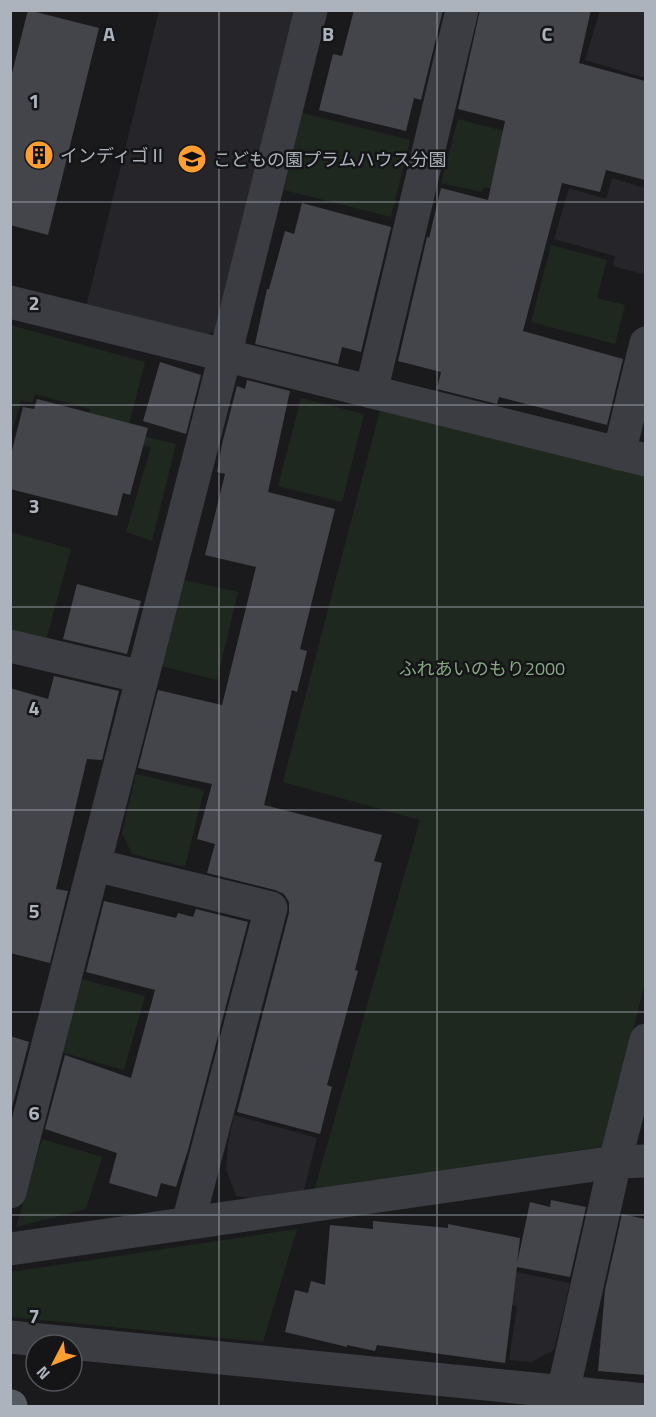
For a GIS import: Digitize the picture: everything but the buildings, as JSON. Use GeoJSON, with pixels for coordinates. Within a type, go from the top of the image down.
{"type":"FeatureCollection","features":[{"type":"Feature","properties":{"kind":"street"},"geometry":{"type":"LineString","coordinates":[[10,1192],[225,356],[311,10]]}},
{"type":"Feature","properties":{"kind":"street"},"geometry":{"type":"LineString","coordinates":[[371,392],[462,10]]}},
{"type":"Feature","properties":{"kind":"street"},"geometry":{"type":"LineString","coordinates":[[10,302],[632,457],[645,343]]}},
{"type":"Feature","properties":{"kind":"street"},"geometry":{"type":"LineString","coordinates":[[10,646],[142,677]]}},
{"type":"Feature","properties":{"kind":"street"},"geometry":{"type":"LineString","coordinates":[[94,865],[271,908],[188,1223]]}},
{"type":"Feature","properties":{"kind":"street"},"geometry":{"type":"LineString","coordinates":[[563,1392],[630,1162],[645,1040]]}},
{"type":"Feature","properties":{"kind":"street"},"geometry":{"type":"LineString","coordinates":[[10,1249],[630,1162]]}},
{"type":"Feature","properties":{"kind":"street"},"geometry":{"type":"LineString","coordinates":[[10,1337],[645,1400]]}},
{"type":"Feature","properties":{"kind":"shaded area"},"geometry":{"type":"Polygon","coordinates":[[[600,10],[645,11],[645,78],[585,60],[600,10]]]}},
{"type":"Feature","properties":{"kind":"shaded area","name":"こどもの園プラムハウス分園"},"geometry":{"type":"Polygon","coordinates":[[[159,11],[299,11],[219,330],[199,337],[86,307],[159,11]]]}},
{"type":"Feature","properties":{"kind":"shaded area"},"geometry":{"type":"Polygon","coordinates":[[[612,178],[645,188],[646,264],[643,274],[613,266],[615,256],[554,239],[569,188],[606,199],[612,178]]]}},
{"type":"Feature","properties":{"kind":"shaded area"},"geometry":{"type":"Polygon","coordinates":[[[234,1115],[317,1138],[303,1194],[275,1201],[236,1196],[226,1169],[234,1115]]]}},
{"type":"Feature","properties":{"kind":"shaded area"},"geometry":{"type":"Polygon","coordinates":[[[516,1272],[570,1283],[554,1350],[531,1362],[509,1360],[517,1306],[510,1305],[516,1272]]]}},
{"type":"Feature","properties":{"kind":"green space"},"geometry":{"type":"Polygon","coordinates":[[[302,113],[410,140],[391,217],[284,190],[302,113]]]}},
{"type":"Feature","properties":{"kind":"green space"},"geometry":{"type":"Polygon","coordinates":[[[458,119],[562,146],[548,203],[484,187],[482,192],[441,183],[458,119]]]}},
{"type":"Feature","properties":{"kind":"green space"},"geometry":{"type":"Polygon","coordinates":[[[551,245],[607,260],[597,298],[625,305],[615,344],[531,322],[551,245]]]}},
{"type":"Feature","properties":{"kind":"green space"},"geometry":{"type":"Polygon","coordinates":[[[10,325],[145,362],[127,432],[176,444],[152,541],[126,532],[151,447],[105,436],[88,419],[90,409],[35,394],[32,403],[21,400],[11,436],[10,325]]]}},
{"type":"Feature","properties":{"kind":"green space"},"geometry":{"type":"Polygon","coordinates":[[[301,398],[364,414],[342,502],[278,486],[301,398]]]}},
{"type":"Feature","properties":{"kind":"green space","name":"ふれあいのもり2000"},"geometry":{"type":"Polygon","coordinates":[[[380,410],[645,473],[645,982],[604,1146],[314,1191],[420,820],[283,782],[380,410]]]}},
{"type":"Feature","properties":{"kind":"green space"},"geometry":{"type":"Polygon","coordinates":[[[10,532],[71,549],[46,640],[11,630],[10,532]]]}},
{"type":"Feature","properties":{"kind":"green space"},"geometry":{"type":"Polygon","coordinates":[[[181,579],[238,592],[217,680],[161,666],[181,579]]]}},
{"type":"Feature","properties":{"kind":"green space"},"geometry":{"type":"Polygon","coordinates":[[[136,774],[204,790],[185,867],[132,854],[122,833],[136,774]]]}},
{"type":"Feature","properties":{"kind":"green space"},"geometry":{"type":"Polygon","coordinates":[[[82,979],[145,996],[124,1070],[61,1052],[82,979]]]}},
{"type":"Feature","properties":{"kind":"green space"},"geometry":{"type":"Polygon","coordinates":[[[42,1139],[102,1157],[86,1209],[16,1227],[42,1139]]]}},
{"type":"Feature","properties":{"kind":"green space"},"geometry":{"type":"Polygon","coordinates":[[[297,1229],[263,1342],[11,1317],[11,1272],[297,1229]]]}},
{"type":"Feature","properties":{"kind":"place","name":"インディゴⅡ"},"geometry":{"type":"Point","coordinates":[39,155]}},
{"type":"Feature","properties":{"kind":"place","name":"こどもの園プラムハウス分園"},"geometry":{"type":"Point","coordinates":[192,159]}}]}
